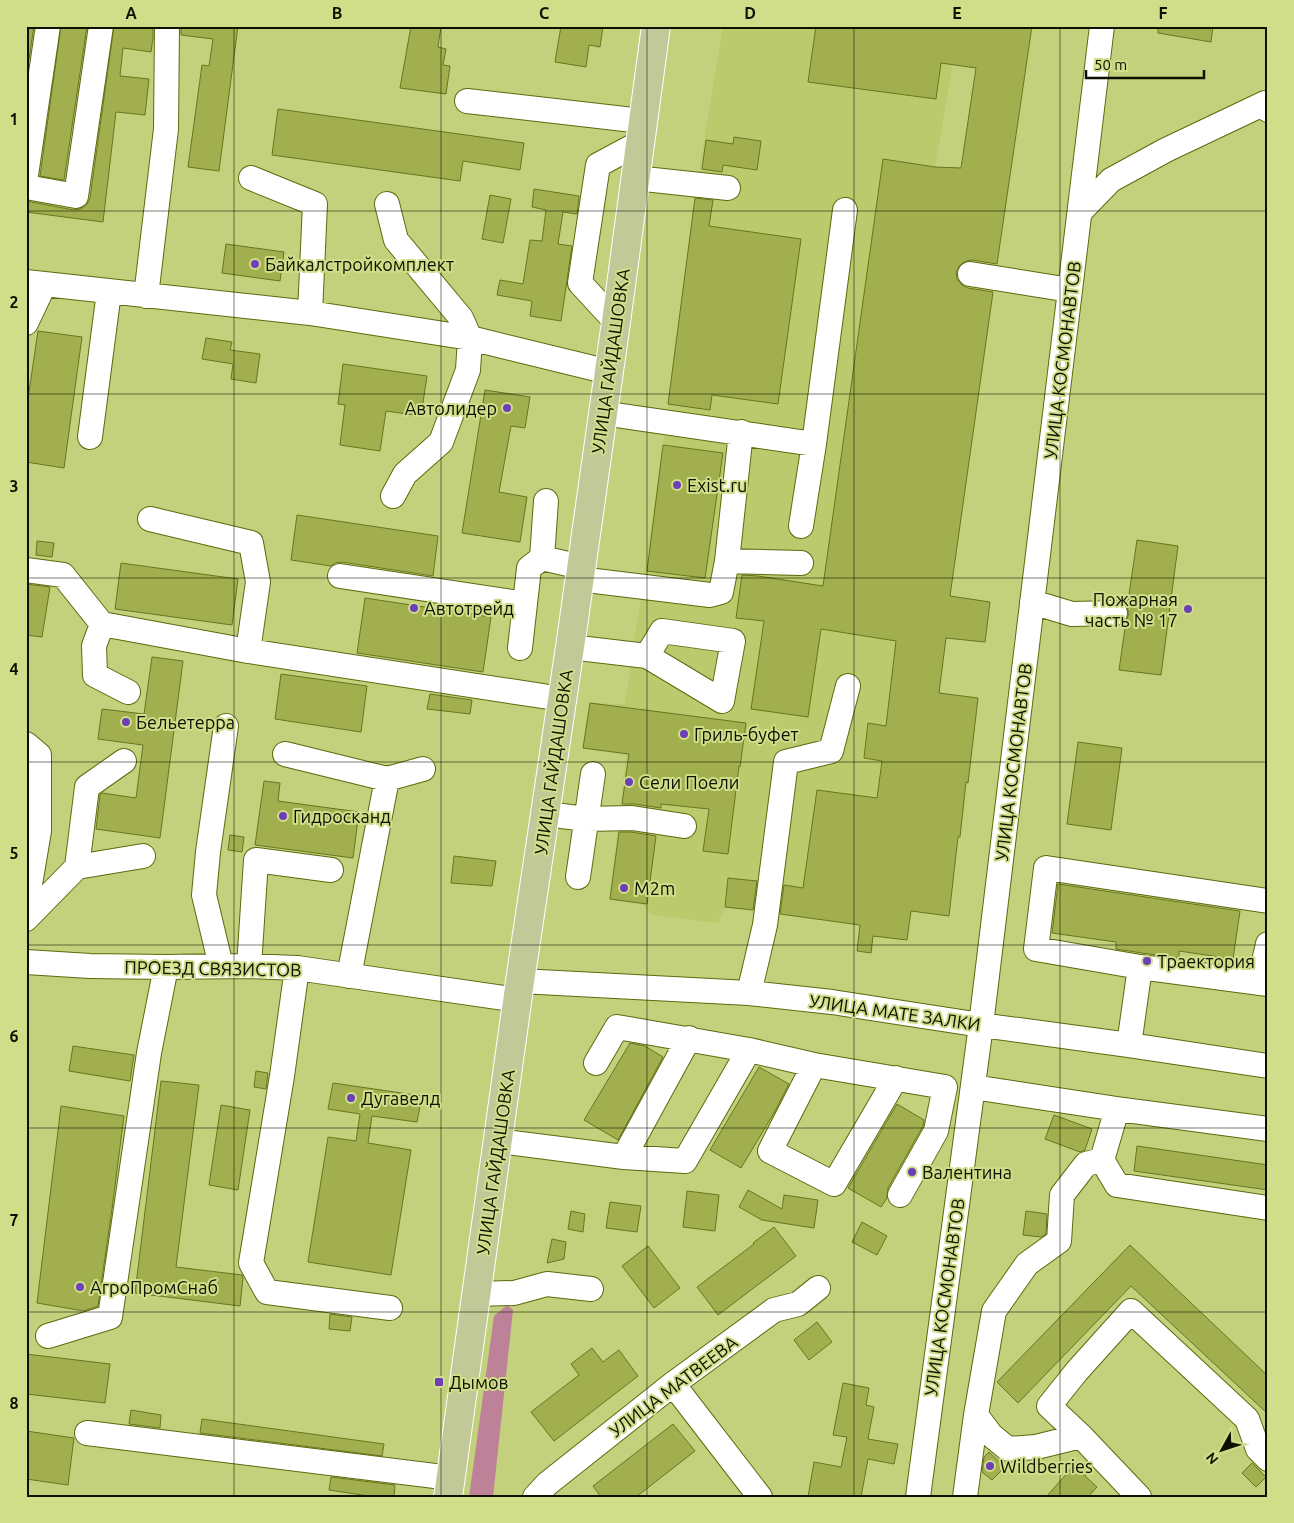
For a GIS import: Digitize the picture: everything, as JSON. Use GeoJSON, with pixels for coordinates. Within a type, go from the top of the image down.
{"type":"FeatureCollection","features":[{"type":"Feature","properties":{"kind":"main road","name":"УЛИЦА ГАЙДАШОВКА"},"geometry":{"type":"LineString","coordinates":[[449,1487],[570,647],[656,26]]}},
{"type":"Feature","properties":{"kind":"street"},"geometry":{"type":"LineString","coordinates":[[26,175],[48,26]]}},
{"type":"Feature","properties":{"kind":"street"},"geometry":{"type":"LineString","coordinates":[[26,187],[76,196],[101,26]]}},
{"type":"Feature","properties":{"kind":"street"},"geometry":{"type":"LineString","coordinates":[[146,296],[166,129],[167,26]]}},
{"type":"Feature","properties":{"kind":"street","name":"УЛИЦА КОСМОНАВТОВ"},"geometry":{"type":"LineString","coordinates":[[918,1497],[981,1025],[1102,26]]}},
{"type":"Feature","properties":{"kind":"street"},"geometry":{"type":"LineString","coordinates":[[467,101],[641,132]]}},
{"type":"Feature","properties":{"kind":"street"},"geometry":{"type":"LineString","coordinates":[[1080,212],[1111,180],[1166,150],[1266,106]]}},
{"type":"Feature","properties":{"kind":"street"},"geometry":{"type":"LineString","coordinates":[[616,322],[580,283],[598,165],[641,132]]}},
{"type":"Feature","properties":{"kind":"street"},"geometry":{"type":"LineString","coordinates":[[251,178],[315,204],[310,314]]}},
{"type":"Feature","properties":{"kind":"street"},"geometry":{"type":"LineString","coordinates":[[636,178],[728,188]]}},
{"type":"Feature","properties":{"kind":"street"},"geometry":{"type":"LineString","coordinates":[[387,204],[396,240],[461,318],[470,338],[468,370],[441,442],[405,474],[393,496]]}},
{"type":"Feature","properties":{"kind":"street"},"geometry":{"type":"LineString","coordinates":[[801,526],[846,210]]}},
{"type":"Feature","properties":{"kind":"street"},"geometry":{"type":"LineString","coordinates":[[970,274],[1070,290]]}},
{"type":"Feature","properties":{"kind":"street"},"geometry":{"type":"LineString","coordinates":[[26,323],[35,283],[310,314],[470,338],[608,372]]}},
{"type":"Feature","properties":{"kind":"street"},"geometry":{"type":"LineString","coordinates":[[90,437],[109,292]]}},
{"type":"Feature","properties":{"kind":"street"},"geometry":{"type":"LineString","coordinates":[[602,413],[814,444]]}},
{"type":"Feature","properties":{"kind":"street"},"geometry":{"type":"LineString","coordinates":[[542,558],[580,573],[710,595],[721,592],[727,561],[741,432]]}},
{"type":"Feature","properties":{"kind":"street"},"geometry":{"type":"LineString","coordinates":[[520,648],[529,568],[542,558],[546,501]]}},
{"type":"Feature","properties":{"kind":"street"},"geometry":{"type":"LineString","coordinates":[[150,519],[251,543],[258,582],[248,651]]}},
{"type":"Feature","properties":{"kind":"street"},"geometry":{"type":"LineString","coordinates":[[727,561],[801,563]]}},
{"type":"Feature","properties":{"kind":"street"},"geometry":{"type":"LineString","coordinates":[[26,570],[63,575],[102,624],[248,651],[562,699]]}},
{"type":"Feature","properties":{"kind":"street"},"geometry":{"type":"LineString","coordinates":[[340,576],[525,604]]}},
{"type":"Feature","properties":{"kind":"street"},"geometry":{"type":"LineString","coordinates":[[1032,602],[1072,614],[1115,613]]}},
{"type":"Feature","properties":{"kind":"street"},"geometry":{"type":"LineString","coordinates":[[102,624],[94,646],[95,675],[128,692]]}},
{"type":"Feature","properties":{"kind":"street"},"geometry":{"type":"LineString","coordinates":[[570,647],[647,656]]}},
{"type":"Feature","properties":{"kind":"street"},"geometry":{"type":"LineString","coordinates":[[749,993],[765,925],[786,762],[831,751],[848,686]]}},
{"type":"Feature","properties":{"kind":"street"},"geometry":{"type":"LineString","coordinates":[[221,966],[204,895],[208,852],[226,726]]}},
{"type":"Feature","properties":{"kind":"street"},"geometry":{"type":"LineString","coordinates":[[26,744],[39,755],[39,831],[26,908]]}},
{"type":"Feature","properties":{"kind":"street"},"geometry":{"type":"LineString","coordinates":[[285,754],[387,779],[423,769]]}},
{"type":"Feature","properties":{"kind":"street"},"geometry":{"type":"LineString","coordinates":[[26,919],[77,866],[87,787],[124,761]]}},
{"type":"Feature","properties":{"kind":"street"},"geometry":{"type":"LineString","coordinates":[[578,877],[593,774]]}},
{"type":"Feature","properties":{"kind":"street"},"geometry":{"type":"LineString","coordinates":[[349,976],[387,779]]}},
{"type":"Feature","properties":{"kind":"street"},"geometry":{"type":"LineString","coordinates":[[545,814],[587,819],[632,818],[684,826]]}},
{"type":"Feature","properties":{"kind":"street"},"geometry":{"type":"LineString","coordinates":[[77,866],[143,856]]}},
{"type":"Feature","properties":{"kind":"street"},"geometry":{"type":"LineString","coordinates":[[249,966],[256,860],[331,870]]}},
{"type":"Feature","properties":{"kind":"street"},"geometry":{"type":"LineString","coordinates":[[1268,901],[1046,868],[1036,949],[1140,967],[1263,983],[1268,944]]}},
{"type":"Feature","properties":{"kind":"street","name":"ПРОЕЗД СВЯЗИСТОВ"},"geometry":{"type":"LineString","coordinates":[[26,962],[166,967],[249,966],[297,968],[349,976],[519,991]]}},
{"type":"Feature","properties":{"kind":"street"},"geometry":{"type":"LineString","coordinates":[[48,1336],[110,1317],[150,1053],[166,967]]}},
{"type":"Feature","properties":{"kind":"street"},"geometry":{"type":"LineString","coordinates":[[1129,1045],[1140,967]]}},
{"type":"Feature","properties":{"kind":"street"},"geometry":{"type":"LineString","coordinates":[[297,968],[282,1076],[251,1263],[267,1292],[390,1308]]}},
{"type":"Feature","properties":{"kind":"street","name":"УЛИЦА МАТЕ ЗАЛКИ"},"geometry":{"type":"LineString","coordinates":[[519,991],[749,993],[832,1002],[1268,1066]]}},
{"type":"Feature","properties":{"kind":"street"},"geometry":{"type":"LineString","coordinates":[[596,1063],[617,1027],[690,1038],[814,1065],[945,1087],[936,1131],[900,1195]]}},
{"type":"Feature","properties":{"kind":"street"},"geometry":{"type":"LineString","coordinates":[[624,1157],[690,1038]]}},
{"type":"Feature","properties":{"kind":"street"},"geometry":{"type":"LineString","coordinates":[[498,1141],[624,1157],[685,1161],[749,1050]]}},
{"type":"Feature","properties":{"kind":"street"},"geometry":{"type":"LineString","coordinates":[[814,1065],[770,1151],[834,1184],[896,1078]]}},
{"type":"Feature","properties":{"kind":"street"},"geometry":{"type":"LineString","coordinates":[[973,1087],[1268,1129]]}},
{"type":"Feature","properties":{"kind":"street"},"geometry":{"type":"LineString","coordinates":[[1117,1109],[1102,1160],[1117,1185],[1268,1208]]}},
{"type":"Feature","properties":{"kind":"street"},"geometry":{"type":"LineString","coordinates":[[965,1497],[976,1415],[994,1312],[1027,1264],[1059,1241],[1062,1195],[1086,1164],[1102,1160]]}},
{"type":"Feature","properties":{"kind":"street"},"geometry":{"type":"LineString","coordinates":[[476,1294],[514,1293],[547,1284],[591,1289]]}},
{"type":"Feature","properties":{"kind":"street","name":"УЛИЦА МАТВЕЕВА"},"geometry":{"type":"LineString","coordinates":[[535,1497],[547,1484],[673,1384],[774,1310],[798,1304],[818,1288]]}},
{"type":"Feature","properties":{"kind":"street"},"geometry":{"type":"LineString","coordinates":[[1133,1495],[1081,1436],[1049,1406],[1130,1311],[1247,1419],[1258,1449],[1268,1459]]}},
{"type":"Feature","properties":{"kind":"street"},"geometry":{"type":"LineString","coordinates":[[673,1384],[760,1497]]}},
{"type":"Feature","properties":{"kind":"street"},"geometry":{"type":"LineString","coordinates":[[976,1415],[991,1435],[1008,1449],[1036,1447],[1081,1436]]}},
{"type":"Feature","properties":{"kind":"street"},"geometry":{"type":"LineString","coordinates":[[87,1433],[449,1487]]}},
{"type":"Feature","properties":{"kind":"shaded area"},"geometry":{"type":"Polygon","coordinates":[[[723,26],[959,26],[935,167],[878,638],[896,643],[861,923],[725,907],[718,923],[652,915],[643,905],[609,900],[626,756],[583,748],[590,703],[625,704],[663,445],[695,195],[723,26]]]}},
{"type":"Feature","properties":{"kind":"shaded area"},"geometry":{"type":"Polygon","coordinates":[[[507,1305],[513,1310],[493,1497],[469,1497],[494,1316],[507,1305]]]}},
{"type":"Feature","properties":{"kind":"building"},"geometry":{"type":"Polygon","coordinates":[[[26,26],[34,26],[26,79],[26,26]]]}},
{"type":"Feature","properties":{"kind":"building"},"geometry":{"type":"Polygon","coordinates":[[[61,26],[87,26],[64,180],[40,176],[61,26]]]}},
{"type":"Feature","properties":{"kind":"building"},"geometry":{"type":"Polygon","coordinates":[[[114,26],[153,26],[153,38],[151,52],[123,48],[120,76],[149,79],[145,115],[116,112],[103,222],[26,212],[26,201],[74,210],[81,209],[90,198],[114,26]]]}},
{"type":"Feature","properties":{"kind":"building"},"geometry":{"type":"Polygon","coordinates":[[[181,26],[238,26],[219,171],[188,167],[202,65],[209,66],[213,39],[181,35],[181,26]]]}},
{"type":"Feature","properties":{"kind":"building"},"geometry":{"type":"Polygon","coordinates":[[[411,26],[441,26],[438,47],[446,49],[443,65],[450,66],[446,94],[400,88],[411,26]]]}},
{"type":"Feature","properties":{"kind":"building"},"geometry":{"type":"Polygon","coordinates":[[[561,26],[603,26],[600,47],[589,45],[586,67],[555,62],[561,26]]]}},
{"type":"Feature","properties":{"kind":"building"},"geometry":{"type":"Polygon","coordinates":[[[816,26],[1032,26],[997,264],[972,260],[966,261],[960,265],[956,272],[957,279],[962,285],[968,288],[993,292],[950,596],[990,602],[985,642],[946,638],[939,693],[978,698],[949,916],[911,911],[907,940],[873,936],[871,953],[857,951],[860,925],[780,914],[784,885],[803,888],[817,790],[877,798],[882,761],[864,758],[868,723],[886,726],[896,641],[821,629],[808,717],[751,709],[764,621],[736,618],[742,575],[823,586],[883,159],[935,167],[961,168],[976,68],[941,63],[936,99],[808,82],[816,26]]]}},
{"type":"Feature","properties":{"kind":"building"},"geometry":{"type":"Polygon","coordinates":[[[1158,26],[1213,26],[1211,42],[1158,33],[1158,26]]]}},
{"type":"Feature","properties":{"kind":"building"},"geometry":{"type":"Polygon","coordinates":[[[278,109],[524,143],[520,170],[463,161],[460,181],[272,155],[278,109]]]}},
{"type":"Feature","properties":{"kind":"building"},"geometry":{"type":"Polygon","coordinates":[[[734,137],[761,141],[757,170],[723,165],[722,172],[702,169],[706,140],[733,144],[734,137]]]}},
{"type":"Feature","properties":{"kind":"building"},"geometry":{"type":"Polygon","coordinates":[[[534,189],[579,196],[577,214],[563,212],[558,244],[572,246],[561,321],[530,316],[532,301],[497,295],[500,280],[523,284],[530,240],[542,241],[546,210],[532,207],[534,189]]]}},
{"type":"Feature","properties":{"kind":"building"},"geometry":{"type":"Polygon","coordinates":[[[490,195],[511,199],[503,243],[482,239],[490,195]]]}},
{"type":"Feature","properties":{"kind":"building"},"geometry":{"type":"Polygon","coordinates":[[[695,198],[713,200],[709,226],[801,239],[778,404],[712,395],[710,410],[668,404],[695,198]]]}},
{"type":"Feature","properties":{"kind":"building"},"geometry":{"type":"Polygon","coordinates":[[[226,244],[284,252],[280,281],[222,273],[226,244]]]}},
{"type":"Feature","properties":{"kind":"building"},"geometry":{"type":"Polygon","coordinates":[[[38,331],[82,337],[64,468],[26,462],[26,412],[38,331]]]}},
{"type":"Feature","properties":{"kind":"building"},"geometry":{"type":"Polygon","coordinates":[[[206,338],[232,342],[230,350],[260,354],[256,383],[231,379],[233,364],[202,359],[206,338]]]}},
{"type":"Feature","properties":{"kind":"building"},"geometry":{"type":"Polygon","coordinates":[[[343,364],[427,376],[421,416],[386,411],[380,451],[340,445],[345,405],[338,404],[343,364]]]}},
{"type":"Feature","properties":{"kind":"building"},"geometry":{"type":"Polygon","coordinates":[[[485,390],[530,397],[525,428],[511,426],[499,492],[527,497],[520,542],[462,533],[485,390]]]}},
{"type":"Feature","properties":{"kind":"building"},"geometry":{"type":"Polygon","coordinates":[[[663,445],[723,453],[705,578],[647,571],[663,445]]]}},
{"type":"Feature","properties":{"kind":"building"},"geometry":{"type":"Polygon","coordinates":[[[297,515],[438,536],[433,576],[342,562],[331,566],[291,560],[297,515]]]}},
{"type":"Feature","properties":{"kind":"building","name":"Пожарная часть № 17"},"geometry":{"type":"Polygon","coordinates":[[[1137,540],[1178,546],[1161,675],[1119,670],[1126,621],[1129,613],[1127,608],[1137,540]]]}},
{"type":"Feature","properties":{"kind":"building"},"geometry":{"type":"Polygon","coordinates":[[[37,541],[54,543],[52,557],[36,555],[37,541]]]}},
{"type":"Feature","properties":{"kind":"building"},"geometry":{"type":"Polygon","coordinates":[[[121,563],[238,579],[232,625],[115,609],[121,563]]]}},
{"type":"Feature","properties":{"kind":"building"},"geometry":{"type":"Polygon","coordinates":[[[26,584],[50,587],[42,637],[26,635],[26,584]]]}},
{"type":"Feature","properties":{"kind":"building"},"geometry":{"type":"Polygon","coordinates":[[[365,598],[491,617],[483,672],[357,653],[365,598]]]}},
{"type":"Feature","properties":{"kind":"building"},"geometry":{"type":"Polygon","coordinates":[[[152,657],[183,661],[160,838],[96,829],[100,795],[102,793],[136,798],[143,745],[98,739],[102,709],[144,714],[152,657]]]}},
{"type":"Feature","properties":{"kind":"building"},"geometry":{"type":"Polygon","coordinates":[[[281,674],[367,686],[361,732],[275,719],[281,674]]]}},
{"type":"Feature","properties":{"kind":"building"},"geometry":{"type":"Polygon","coordinates":[[[430,694],[472,700],[470,714],[427,709],[430,694]]]}},
{"type":"Feature","properties":{"kind":"building"},"geometry":{"type":"Polygon","coordinates":[[[590,703],[746,723],[728,854],[703,851],[709,809],[661,804],[661,808],[622,804],[629,754],[583,748],[590,703]]]}},
{"type":"Feature","properties":{"kind":"building"},"geometry":{"type":"Polygon","coordinates":[[[1078,742],[1122,748],[1111,830],[1067,824],[1078,742]]]}},
{"type":"Feature","properties":{"kind":"building"},"geometry":{"type":"Polygon","coordinates":[[[264,781],[280,783],[278,801],[359,812],[353,858],[255,845],[264,781]]]}},
{"type":"Feature","properties":{"kind":"building"},"geometry":{"type":"Polygon","coordinates":[[[619,832],[656,836],[647,904],[610,899],[619,832]]]}},
{"type":"Feature","properties":{"kind":"building"},"geometry":{"type":"Polygon","coordinates":[[[230,835],[244,837],[242,852],[228,850],[230,835]]]}},
{"type":"Feature","properties":{"kind":"building"},"geometry":{"type":"Polygon","coordinates":[[[454,856],[496,861],[492,886],[451,883],[454,856]]]}},
{"type":"Feature","properties":{"kind":"building"},"geometry":{"type":"Polygon","coordinates":[[[728,878],[757,881],[753,910],[725,907],[728,878]]]}},
{"type":"Feature","properties":{"kind":"building"},"geometry":{"type":"Polygon","coordinates":[[[1058,884],[1240,911],[1233,959],[1179,951],[1179,958],[1142,953],[1116,949],[1116,942],[1052,933],[1058,884]]]}},
{"type":"Feature","properties":{"kind":"building"},"geometry":{"type":"Polygon","coordinates":[[[630,1043],[645,1046],[663,1057],[618,1140],[584,1120],[630,1043]]]}},
{"type":"Feature","properties":{"kind":"building"},"geometry":{"type":"Polygon","coordinates":[[[73,1046],[134,1055],[130,1081],[69,1071],[73,1046]]]}},
{"type":"Feature","properties":{"kind":"building"},"geometry":{"type":"Polygon","coordinates":[[[759,1067],[789,1084],[741,1168],[710,1150],[759,1067]]]}},
{"type":"Feature","properties":{"kind":"building"},"geometry":{"type":"Polygon","coordinates":[[[256,1071],[268,1073],[266,1089],[254,1087],[256,1071]]]}},
{"type":"Feature","properties":{"kind":"building"},"geometry":{"type":"Polygon","coordinates":[[[161,1081],[199,1085],[176,1267],[242,1275],[240,1306],[135,1293],[161,1081]]]}},
{"type":"Feature","properties":{"kind":"building"},"geometry":{"type":"Polygon","coordinates":[[[333,1083],[422,1096],[417,1122],[372,1116],[368,1143],[411,1150],[391,1275],[308,1262],[328,1137],[356,1141],[360,1114],[328,1109],[333,1083]]]}},
{"type":"Feature","properties":{"kind":"building"},"geometry":{"type":"Polygon","coordinates":[[[897,1104],[924,1120],[923,1126],[888,1188],[887,1198],[881,1207],[848,1188],[897,1104]]]}},
{"type":"Feature","properties":{"kind":"building"},"geometry":{"type":"Polygon","coordinates":[[[221,1105],[250,1110],[238,1190],[209,1185],[221,1105]]]}},
{"type":"Feature","properties":{"kind":"building"},"geometry":{"type":"Polygon","coordinates":[[[61,1106],[124,1116],[98,1306],[84,1311],[37,1303],[61,1106]]]}},
{"type":"Feature","properties":{"kind":"building"},"geometry":{"type":"Polygon","coordinates":[[[1054,1115],[1092,1129],[1085,1150],[1080,1152],[1045,1139],[1054,1115]]]}},
{"type":"Feature","properties":{"kind":"building"},"geometry":{"type":"Polygon","coordinates":[[[1137,1146],[1268,1165],[1268,1190],[1134,1171],[1137,1146]]]}},
{"type":"Feature","properties":{"kind":"building"},"geometry":{"type":"Polygon","coordinates":[[[748,1190],[782,1209],[784,1195],[818,1200],[814,1228],[762,1220],[739,1207],[748,1190]]]}},
{"type":"Feature","properties":{"kind":"building"},"geometry":{"type":"Polygon","coordinates":[[[687,1191],[719,1195],[715,1231],[683,1227],[687,1191]]]}},
{"type":"Feature","properties":{"kind":"building"},"geometry":{"type":"Polygon","coordinates":[[[610,1202],[641,1206],[637,1232],[606,1228],[610,1202]]]}},
{"type":"Feature","properties":{"kind":"building"},"geometry":{"type":"Polygon","coordinates":[[[571,1211],[585,1214],[583,1232],[568,1229],[571,1211]]]}},
{"type":"Feature","properties":{"kind":"building"},"geometry":{"type":"Polygon","coordinates":[[[1026,1211],[1047,1214],[1046,1234],[1041,1237],[1023,1235],[1026,1211]]]}},
{"type":"Feature","properties":{"kind":"building"},"geometry":{"type":"Polygon","coordinates":[[[862,1222],[887,1236],[877,1255],[852,1242],[862,1222]]]}},
{"type":"Feature","properties":{"kind":"building"},"geometry":{"type":"Polygon","coordinates":[[[774,1227],[796,1256],[718,1315],[697,1287],[774,1227]]]}},
{"type":"Feature","properties":{"kind":"building"},"geometry":{"type":"Polygon","coordinates":[[[552,1239],[566,1242],[564,1259],[547,1263],[552,1239]]]}},
{"type":"Feature","properties":{"kind":"building"},"geometry":{"type":"Polygon","coordinates":[[[1130,1245],[1268,1376],[1268,1414],[1131,1286],[1018,1403],[997,1382],[1130,1245]]]}},
{"type":"Feature","properties":{"kind":"building"},"geometry":{"type":"Polygon","coordinates":[[[648,1246],[680,1288],[654,1308],[622,1266],[648,1246]]]}},
{"type":"Feature","properties":{"kind":"building"},"geometry":{"type":"Polygon","coordinates":[[[330,1314],[352,1317],[350,1331],[329,1329],[330,1314]]]}},
{"type":"Feature","properties":{"kind":"building"},"geometry":{"type":"Polygon","coordinates":[[[817,1322],[832,1342],[809,1360],[794,1340],[817,1322]]]}},
{"type":"Feature","properties":{"kind":"building"},"geometry":{"type":"Polygon","coordinates":[[[592,1348],[603,1362],[619,1350],[638,1376],[554,1441],[531,1412],[579,1375],[571,1364],[592,1348]]]}},
{"type":"Feature","properties":{"kind":"building"},"geometry":{"type":"Polygon","coordinates":[[[26,1354],[110,1364],[105,1403],[26,1394],[26,1354]]]}},
{"type":"Feature","properties":{"kind":"building"},"geometry":{"type":"Polygon","coordinates":[[[843,1383],[869,1388],[866,1405],[874,1407],[868,1439],[898,1444],[894,1464],[868,1459],[861,1497],[808,1497],[814,1462],[841,1467],[847,1437],[833,1435],[843,1383]]]}},
{"type":"Feature","properties":{"kind":"building"},"geometry":{"type":"Polygon","coordinates":[[[131,1410],[161,1415],[160,1428],[129,1424],[131,1410]]]}},
{"type":"Feature","properties":{"kind":"building"},"geometry":{"type":"Polygon","coordinates":[[[202,1419],[384,1444],[382,1456],[200,1433],[202,1419]]]}},
{"type":"Feature","properties":{"kind":"building"},"geometry":{"type":"Polygon","coordinates":[[[673,1424],[695,1451],[636,1497],[601,1497],[593,1486],[673,1424]]]}},
{"type":"Feature","properties":{"kind":"building"},"geometry":{"type":"Polygon","coordinates":[[[26,1431],[74,1438],[68,1485],[26,1479],[26,1431]]]}},
{"type":"Feature","properties":{"kind":"building","name":"Wildberries"},"geometry":{"type":"Polygon","coordinates":[[[989,1452],[1005,1467],[992,1480],[982,1472],[984,1457],[989,1452]]]}},
{"type":"Feature","properties":{"kind":"building"},"geometry":{"type":"Polygon","coordinates":[[[1077,1462],[1088,1472],[1085,1476],[1097,1487],[1088,1497],[1046,1497],[1077,1462]]]}},
{"type":"Feature","properties":{"kind":"building"},"geometry":{"type":"Polygon","coordinates":[[[1252,1463],[1266,1477],[1256,1487],[1242,1473],[1252,1463]]]}},
{"type":"Feature","properties":{"kind":"building"},"geometry":{"type":"Polygon","coordinates":[[[331,1477],[395,1485],[394,1497],[375,1497],[329,1490],[331,1477]]]}},
{"type":"Feature","properties":{"kind":"place","name":"Байкалстройкомплект"},"geometry":{"type":"Point","coordinates":[255,264]}},
{"type":"Feature","properties":{"kind":"place","name":"Автолидер"},"geometry":{"type":"Point","coordinates":[507,408]}},
{"type":"Feature","properties":{"kind":"place","name":"Exist.ru"},"geometry":{"type":"Point","coordinates":[677,485]}},
{"type":"Feature","properties":{"kind":"place","name":"Автотрейд"},"geometry":{"type":"Point","coordinates":[414,608]}},
{"type":"Feature","properties":{"kind":"place","name":"Пожарная часть № 17"},"geometry":{"type":"Point","coordinates":[1188,609]}},
{"type":"Feature","properties":{"kind":"place","name":"Бельетерра"},"geometry":{"type":"Point","coordinates":[126,722]}},
{"type":"Feature","properties":{"kind":"place","name":"Гриль-буфет"},"geometry":{"type":"Point","coordinates":[684,734]}},
{"type":"Feature","properties":{"kind":"place","name":"Сели Поели"},"geometry":{"type":"Point","coordinates":[629,782]}},
{"type":"Feature","properties":{"kind":"place","name":"Гидросканд"},"geometry":{"type":"Point","coordinates":[283,816]}},
{"type":"Feature","properties":{"kind":"place","name":"М2m"},"geometry":{"type":"Point","coordinates":[624,888]}},
{"type":"Feature","properties":{"kind":"place","name":"Траектория"},"geometry":{"type":"Point","coordinates":[1147,961]}},
{"type":"Feature","properties":{"kind":"place","name":"Дугавелд"},"geometry":{"type":"Point","coordinates":[351,1098]}},
{"type":"Feature","properties":{"kind":"place","name":"Валентина"},"geometry":{"type":"Point","coordinates":[912,1172]}},
{"type":"Feature","properties":{"kind":"place","name":"АгроПромСнаб"},"geometry":{"type":"Point","coordinates":[80,1287]}},
{"type":"Feature","properties":{"kind":"place","name":"Дымов"},"geometry":{"type":"Point","coordinates":[439,1382]}},
{"type":"Feature","properties":{"kind":"place","name":"Wildberries"},"geometry":{"type":"Point","coordinates":[990,1466]}}]}
